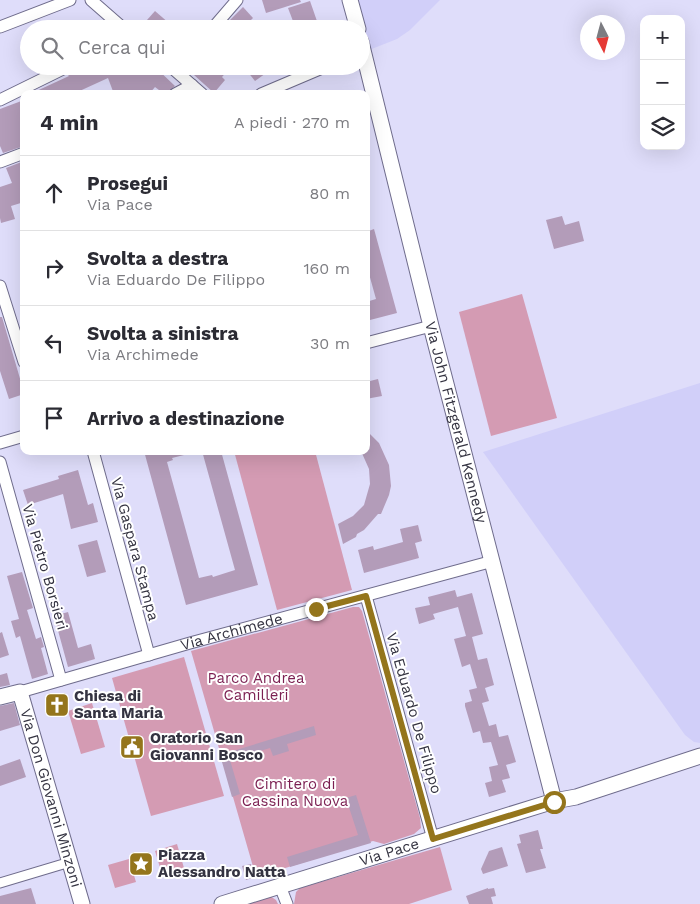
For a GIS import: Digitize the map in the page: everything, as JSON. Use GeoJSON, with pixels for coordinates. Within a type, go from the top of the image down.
{"type":"FeatureCollection","features":[{"type":"Feature","properties":{"kind":"street"},"geometry":{"type":"LineString","coordinates":[[0,27],[70,0]]}},
{"type":"Feature","properties":{"kind":"street"},"geometry":{"type":"LineString","coordinates":[[91,0],[114,20]]}},
{"type":"Feature","properties":{"kind":"street"},"geometry":{"type":"LineString","coordinates":[[220,20],[237,0]]}},
{"type":"Feature","properties":{"kind":"street"},"geometry":{"type":"LineString","coordinates":[[350,0],[356,20]]}},
{"type":"Feature","properties":{"kind":"street"},"geometry":{"type":"LineString","coordinates":[[20,90],[51,75]]}},
{"type":"Feature","properties":{"kind":"street"},"geometry":{"type":"LineString","coordinates":[[182,75],[198,90]]}},
{"type":"Feature","properties":{"kind":"street"},"geometry":{"type":"LineString","coordinates":[[270,90],[306,75]]}},
{"type":"Feature","properties":{"kind":"street","name":"Via John Fitzgerald Kennedy"},"geometry":{"type":"LineString","coordinates":[[368,75],[554,802]]}},
{"type":"Feature","properties":{"kind":"street"},"geometry":{"type":"LineString","coordinates":[[183,90],[192,85]]}},
{"type":"Feature","properties":{"kind":"street"},"geometry":{"type":"LineString","coordinates":[[0,100],[20,90]]}},
{"type":"Feature","properties":{"kind":"street"},"geometry":{"type":"LineString","coordinates":[[0,162],[20,154]]}},
{"type":"Feature","properties":{"kind":"street"},"geometry":{"type":"LineString","coordinates":[[0,286],[20,349]]}},
{"type":"Feature","properties":{"kind":"street"},"geometry":{"type":"LineString","coordinates":[[370,342],[431,326]]}},
{"type":"Feature","properties":{"kind":"street"},"geometry":{"type":"LineString","coordinates":[[0,443],[20,437]]}},
{"type":"Feature","properties":{"kind":"street","name":"Via Gaspara Stampa"},"geometry":{"type":"LineString","coordinates":[[94,455],[149,655]]}},
{"type":"Feature","properties":{"kind":"street","name":"Via Pietro Borsieri"},"geometry":{"type":"LineString","coordinates":[[0,462],[61,680]]}},
{"type":"Feature","properties":{"kind":"street","name":"Via Archimede"},"geometry":{"type":"LineString","coordinates":[[0,697],[493,561]]}},
{"type":"Feature","properties":{"kind":"street","name":"Via Eduardo De Filippo"},"geometry":{"type":"LineString","coordinates":[[366,596],[433,839]]}},
{"type":"Feature","properties":{"kind":"street","name":"Via Don Giovanni Minzoni"},"geometry":{"type":"LineString","coordinates":[[20,692],[82,904]]}},
{"type":"Feature","properties":{"kind":"street","name":"Via Pace"},"geometry":{"type":"LineString","coordinates":[[222,904],[554,802],[576,797],[700,756]]}},
{"type":"Feature","properties":{"kind":"street"},"geometry":{"type":"LineString","coordinates":[[0,883],[70,862]]}},
{"type":"Feature","properties":{"kind":"street"},"geometry":{"type":"LineString","coordinates":[[280,886],[287,904]]}},
{"type":"Feature","properties":{"kind":"shaded area"},"geometry":{"type":"Polygon","coordinates":[[[350,0],[440,0],[410,30],[397,39],[370,50],[370,20],[355,20],[350,0]]]}},
{"type":"Feature","properties":{"kind":"shaded area"},"geometry":{"type":"Polygon","coordinates":[[[700,383],[700,743],[694,742],[685,735],[483,452],[700,383]]]}},
{"type":"Feature","properties":{"kind":"green space"},"geometry":{"type":"Polygon","coordinates":[[[522,294],[557,418],[491,436],[459,312],[522,294]]]}},
{"type":"Feature","properties":{"kind":"green space"},"geometry":{"type":"Polygon","coordinates":[[[235,455],[316,455],[352,590],[277,610],[235,455]]]}},
{"type":"Feature","properties":{"kind":"green space","name":"Parco Andrea Camilleri"},"geometry":{"type":"Polygon","coordinates":[[[353,607],[359,607],[362,611],[420,818],[421,828],[414,834],[384,844],[373,841],[256,877],[191,651],[353,607]]]}},
{"type":"Feature","properties":{"kind":"green space"},"geometry":{"type":"Polygon","coordinates":[[[184,657],[224,796],[151,816],[112,678],[184,657]]]}},
{"type":"Feature","properties":{"kind":"green space"},"geometry":{"type":"Polygon","coordinates":[[[92,703],[105,747],[81,754],[68,711],[92,703]]]}},
{"type":"Feature","properties":{"kind":"green space"},"geometry":{"type":"Polygon","coordinates":[[[177,844],[184,868],[162,874],[155,851],[177,844]]]}},
{"type":"Feature","properties":{"kind":"green space"},"geometry":{"type":"Polygon","coordinates":[[[440,847],[452,890],[409,904],[294,904],[296,892],[300,888],[440,847]]]}},
{"type":"Feature","properties":{"kind":"green space"},"geometry":{"type":"Polygon","coordinates":[[[129,859],[136,882],[115,888],[108,865],[129,859]]]}},
{"type":"Feature","properties":{"kind":"green space"},"geometry":{"type":"Polygon","coordinates":[[[270,896],[278,904],[245,904],[270,896]]]}},
{"type":"Feature","properties":{"kind":"building"},"geometry":{"type":"Polygon","coordinates":[[[262,0],[300,0],[301,2],[266,13],[262,0]]]}},
{"type":"Feature","properties":{"kind":"building"},"geometry":{"type":"Polygon","coordinates":[[[310,1],[317,20],[293,20],[288,8],[310,1]]]}},
{"type":"Feature","properties":{"kind":"building"},"geometry":{"type":"Polygon","coordinates":[[[243,7],[253,18],[251,20],[230,20],[243,7]]]}},
{"type":"Feature","properties":{"kind":"building"},"geometry":{"type":"Polygon","coordinates":[[[155,11],[165,20],[147,20],[155,11]]]}},
{"type":"Feature","properties":{"kind":"building"},"geometry":{"type":"Polygon","coordinates":[[[163,75],[175,86],[170,90],[159,90],[155,87],[152,90],[112,90],[108,78],[82,90],[39,90],[69,76],[163,75]]]}},
{"type":"Feature","properties":{"kind":"building"},"geometry":{"type":"Polygon","coordinates":[[[194,75],[224,75],[222,77],[225,80],[217,90],[211,90],[194,75]]]}},
{"type":"Feature","properties":{"kind":"building"},"geometry":{"type":"Polygon","coordinates":[[[250,75],[263,75],[255,81],[250,75]]]}},
{"type":"Feature","properties":{"kind":"building"},"geometry":{"type":"Polygon","coordinates":[[[20,102],[20,147],[3,153],[0,146],[0,109],[20,102]]]}},
{"type":"Feature","properties":{"kind":"building"},"geometry":{"type":"Polygon","coordinates":[[[20,163],[20,203],[11,206],[15,219],[1,223],[0,187],[12,183],[6,168],[20,163]]]}},
{"type":"Feature","properties":{"kind":"building"},"geometry":{"type":"Polygon","coordinates":[[[562,216],[565,225],[579,221],[584,241],[554,249],[546,220],[562,216]]]}},
{"type":"Feature","properties":{"kind":"building"},"geometry":{"type":"Polygon","coordinates":[[[374,229],[397,313],[370,320],[370,301],[376,299],[370,277],[370,230],[374,229]]]}},
{"type":"Feature","properties":{"kind":"building"},"geometry":{"type":"Polygon","coordinates":[[[0,317],[2,317],[20,379],[20,395],[9,399],[0,371],[0,317]]]}},
{"type":"Feature","properties":{"kind":"building"},"geometry":{"type":"Polygon","coordinates":[[[378,379],[382,396],[370,398],[370,381],[378,379]]]}},
{"type":"Feature","properties":{"kind":"building"},"geometry":{"type":"Polygon","coordinates":[[[370,434],[379,443],[389,465],[391,486],[389,495],[381,514],[378,514],[356,537],[343,544],[338,524],[353,516],[364,505],[370,484],[369,469],[363,455],[370,455],[370,434]]]}},
{"type":"Feature","properties":{"kind":"building"},"geometry":{"type":"Polygon","coordinates":[[[145,455],[184,455],[172,458],[173,460],[167,462],[199,578],[212,575],[213,577],[235,570],[203,455],[222,455],[258,585],[186,605],[145,455]]]}},
{"type":"Feature","properties":{"kind":"building"},"geometry":{"type":"Polygon","coordinates":[[[78,470],[88,505],[93,503],[98,522],[71,529],[63,494],[28,505],[23,490],[59,479],[58,476],[78,470]]]}},
{"type":"Feature","properties":{"kind":"building"},"geometry":{"type":"Polygon","coordinates":[[[418,525],[422,541],[415,543],[419,558],[364,573],[358,550],[373,546],[374,550],[403,542],[400,529],[418,525]]]}},
{"type":"Feature","properties":{"kind":"building"},"geometry":{"type":"Polygon","coordinates":[[[97,540],[106,572],[87,577],[78,545],[97,540]]]}},
{"type":"Feature","properties":{"kind":"building"},"geometry":{"type":"Polygon","coordinates":[[[22,572],[33,608],[27,610],[36,639],[41,637],[44,647],[41,648],[48,674],[32,679],[20,636],[16,638],[11,621],[19,619],[7,576],[22,572]]]}},
{"type":"Feature","properties":{"kind":"building"},"geometry":{"type":"Polygon","coordinates":[[[455,590],[457,597],[472,593],[483,634],[472,637],[478,660],[487,658],[494,685],[485,688],[489,701],[482,703],[489,726],[496,724],[499,737],[508,735],[516,762],[506,765],[510,778],[502,780],[506,792],[489,797],[485,783],[492,781],[489,767],[498,765],[491,742],[483,743],[480,731],[473,733],[465,706],[465,703],[472,701],[469,690],[477,688],[470,664],[462,667],[454,639],[466,636],[458,607],[433,614],[435,619],[419,624],[415,608],[430,605],[428,597],[455,590]]]}},
{"type":"Feature","properties":{"kind":"building"},"geometry":{"type":"Polygon","coordinates":[[[68,612],[78,648],[91,644],[95,659],[68,667],[54,616],[68,612]]]}},
{"type":"Feature","properties":{"kind":"building"},"geometry":{"type":"Polygon","coordinates":[[[2,632],[9,655],[0,658],[0,633],[2,632]]]}},
{"type":"Feature","properties":{"kind":"building"},"geometry":{"type":"Polygon","coordinates":[[[7,673],[10,685],[0,687],[0,675],[7,673]]]}},
{"type":"Feature","properties":{"kind":"building"},"geometry":{"type":"Polygon","coordinates":[[[14,703],[20,725],[0,731],[0,706],[14,703]]]}},
{"type":"Feature","properties":{"kind":"building"},"geometry":{"type":"Polygon","coordinates":[[[314,726],[316,735],[287,744],[289,751],[273,756],[270,748],[230,760],[240,794],[232,797],[220,755],[314,726]]]}},
{"type":"Feature","properties":{"kind":"building"},"geometry":{"type":"Polygon","coordinates":[[[20,759],[26,777],[0,786],[0,766],[20,759]]]}},
{"type":"Feature","properties":{"kind":"building"},"geometry":{"type":"Polygon","coordinates":[[[356,795],[371,843],[290,867],[287,857],[358,835],[346,798],[356,795]]]}},
{"type":"Feature","properties":{"kind":"building"},"geometry":{"type":"Polygon","coordinates":[[[538,830],[543,849],[540,849],[546,868],[526,873],[517,844],[521,843],[519,835],[538,830]]]}},
{"type":"Feature","properties":{"kind":"building"},"geometry":{"type":"Polygon","coordinates":[[[502,847],[508,866],[483,874],[481,869],[489,851],[502,847]]]}},
{"type":"Feature","properties":{"kind":"building"},"geometry":{"type":"Polygon","coordinates":[[[251,864],[255,877],[246,880],[242,866],[251,864]]]}},
{"type":"Feature","properties":{"kind":"building"},"geometry":{"type":"Polygon","coordinates":[[[31,888],[36,904],[0,904],[0,896],[31,888]]]}},
{"type":"Feature","properties":{"kind":"building"},"geometry":{"type":"Polygon","coordinates":[[[488,888],[494,888],[496,896],[491,897],[493,904],[469,904],[466,896],[488,888]]]}},
{"type":"Feature","properties":{"kind":"place","name":"Chiesa di Santa Maria"},"geometry":{"type":"Point","coordinates":[57,705]}},
{"type":"Feature","properties":{"kind":"place","name":"Oratorio San Giovanni Bosco"},"geometry":{"type":"Point","coordinates":[132,747]}},
{"type":"Feature","properties":{"kind":"place","name":"Piazza Alessandro Natta"},"geometry":{"type":"Point","coordinates":[141,864]}},
{"type":"Feature","properties":{"kind":"route"},"geometry":{"type":"LineString","coordinates":[[316,609],[366,596],[433,839],[554,802]]}},
{"type":"Feature","properties":{"kind":"park label","name":"Cimitero di Cassina Nuova"},"geometry":{"type":"Point","coordinates":[295,792]}}]}
